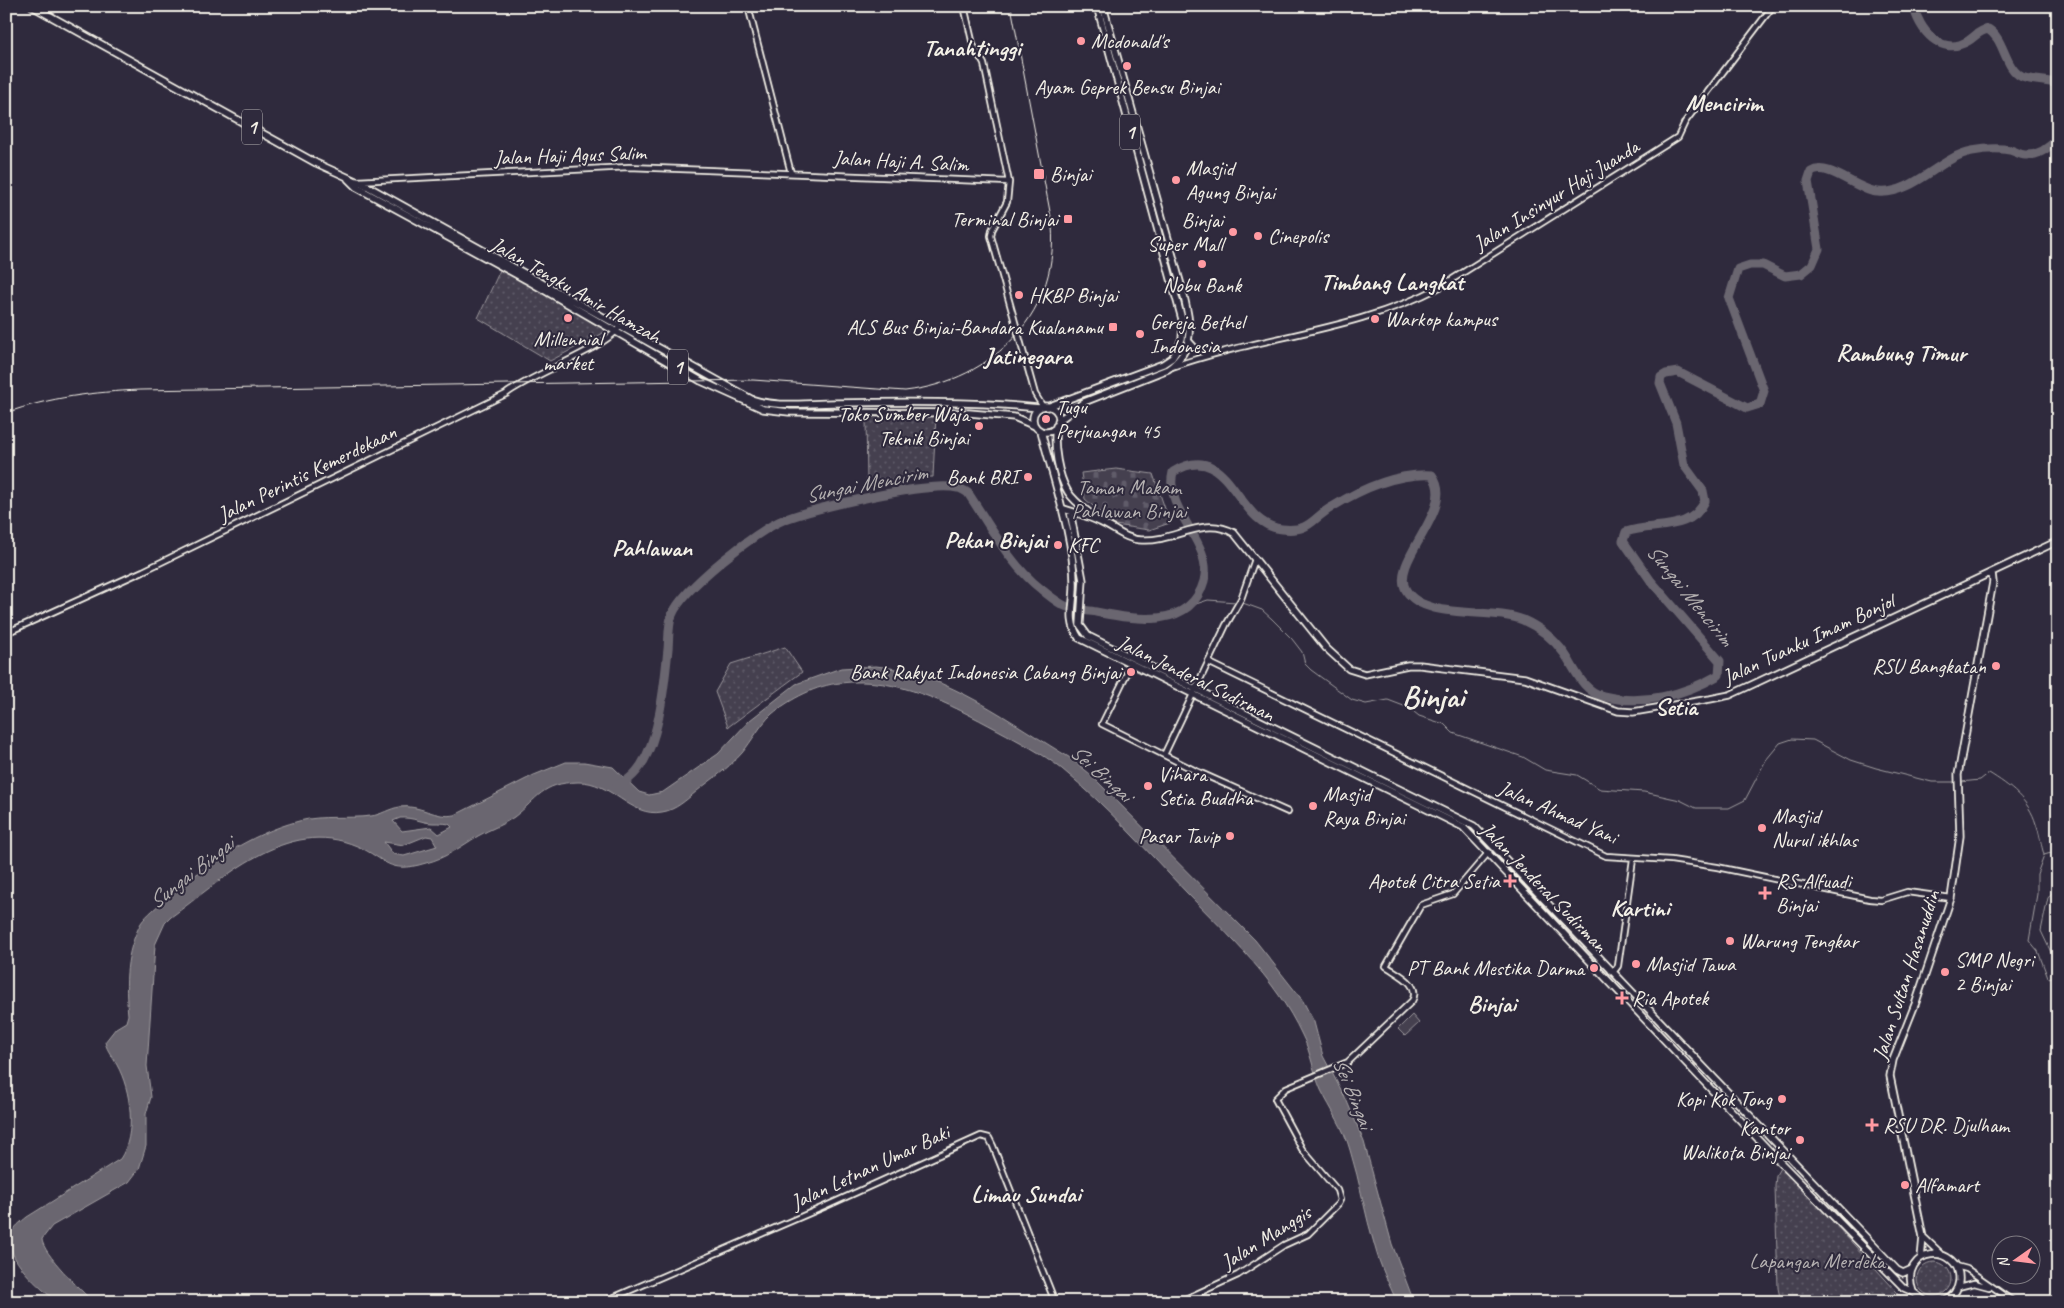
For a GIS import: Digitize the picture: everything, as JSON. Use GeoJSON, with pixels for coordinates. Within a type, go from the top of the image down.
{"type":"FeatureCollection","features":[{"type":"Feature","properties":{"kind":"main road","name":"Jalan Tengku Amir Hamzah"},"geometry":{"type":"LineString","coordinates":[[32,6],[316,163],[346,177],[354,182],[356,187],[618,329],[760,402],[1043,407]]}},
{"type":"Feature","properties":{"kind":"main road","name":"1"},"geometry":{"type":"LineString","coordinates":[[1097,6],[1187,312],[1189,341]]}},
{"type":"Feature","properties":{"kind":"main road","name":"1"},"geometry":{"type":"LineString","coordinates":[[1043,407],[1123,380],[1163,364],[1172,358],[1182,338],[1183,323],[1169,256],[1103,6]]}},
{"type":"Feature","properties":{"kind":"main road","name":"Jalan Tengku Amir Hamzah"},"geometry":{"type":"LineString","coordinates":[[618,329],[702,381],[763,410],[789,412],[969,413],[1010,416],[1035,426]]}},
{"type":"Feature","properties":{"kind":"main road"},"geometry":{"type":"LineString","coordinates":[[1041,431],[1048,432],[1084,402],[1168,369],[1178,361],[1189,341]]}},
{"type":"Feature","properties":{"kind":"main road"},"geometry":{"type":"LineString","coordinates":[[969,405],[969,413]]}},
{"type":"Feature","properties":{"kind":"main road"},"geometry":{"type":"LineString","coordinates":[[1035,426],[1034,416],[1043,407],[1056,412],[1055,446],[1061,473],[1069,493],[1100,522]]}},
{"type":"Feature","properties":{"kind":"main road","name":"1"},"geometry":{"type":"LineString","coordinates":[[1035,426],[1041,431]]}},
{"type":"Feature","properties":{"kind":"main road","name":"Jalan Jenderal Sudirman"},"geometry":{"type":"LineString","coordinates":[[1041,431],[1068,542],[1074,588],[1071,618],[1073,628],[1079,638],[1239,718],[1467,821],[1522,876],[1590,959],[1813,1195],[1904,1288],[1926,1302]]}},
{"type":"Feature","properties":{"kind":"main road"},"geometry":{"type":"LineString","coordinates":[[1053,476],[1061,473]]}},
{"type":"Feature","properties":{"kind":"main road"},"geometry":{"type":"LineString","coordinates":[[1060,508],[1100,522]]}},
{"type":"Feature","properties":{"kind":"main road","name":"Jalan Jenderal Sudirman"},"geometry":{"type":"LineString","coordinates":[[1070,511],[1077,540],[1084,589],[1080,620],[1083,630],[1088,636],[1242,711],[1302,745]]}},
{"type":"Feature","properties":{"kind":"main road","name":"Jalan Tuanku Imam Bonjol"},"geometry":{"type":"LineString","coordinates":[[1100,522],[1129,538],[1138,540],[1182,534],[1214,525],[1234,533],[1326,648],[1353,672],[1366,674],[1408,665],[1518,678],[1538,682],[1607,709],[1633,712],[1730,695],[1960,586],[1992,574],[2058,541]]}},
{"type":"Feature","properties":{"kind":"main road"},"geometry":{"type":"LineString","coordinates":[[1068,542],[1077,540]]}},
{"type":"Feature","properties":{"kind":"main road","name":"Jalan Sultan Hasanuddin"},"geometry":{"type":"LineString","coordinates":[[1921,1258],[1923,1237],[1890,1076],[1893,1060],[1916,1002],[1951,898],[1960,836],[1958,774],[1993,582],[1992,574]]}},
{"type":"Feature","properties":{"kind":"main road"},"geometry":{"type":"LineString","coordinates":[[1074,588],[1084,589]]}},
{"type":"Feature","properties":{"kind":"main road"},"geometry":{"type":"LineString","coordinates":[[1110,655],[1113,648]]}},
{"type":"Feature","properties":{"kind":"main road"},"geometry":{"type":"LineString","coordinates":[[1172,685],[1175,678]]}},
{"type":"Feature","properties":{"kind":"main road"},"geometry":{"type":"LineString","coordinates":[[1239,718],[1242,711]]}},
{"type":"Feature","properties":{"kind":"main road","name":"Jalan Jenderal Sudirman"},"geometry":{"type":"LineString","coordinates":[[1383,784],[1463,827],[1522,887],[1595,953],[1821,1188],[1897,1270],[1903,1273],[1912,1269]]}},
{"type":"Feature","properties":{"kind":"main road"},"geometry":{"type":"LineString","coordinates":[[1522,876],[1522,887]]}},
{"type":"Feature","properties":{"kind":"main road"},"geometry":{"type":"LineString","coordinates":[[1590,959],[1595,953]]}},
{"type":"Feature","properties":{"kind":"main road"},"geometry":{"type":"LineString","coordinates":[[1671,1044],[1676,1038]]}},
{"type":"Feature","properties":{"kind":"main road"},"geometry":{"type":"LineString","coordinates":[[1813,1195],[1821,1188]]}},
{"type":"Feature","properties":{"kind":"main road"},"geometry":{"type":"LineString","coordinates":[[1923,1237],[1937,1252],[1955,1266],[1958,1274],[1958,1287],[1951,1297],[1943,1302]]}},
{"type":"Feature","properties":{"kind":"main road"},"geometry":{"type":"LineString","coordinates":[[1913,1292],[1910,1278],[1912,1269],[1921,1258],[1935,1254],[1944,1256]]}},
{"type":"Feature","properties":{"kind":"street"},"geometry":{"type":"LineString","coordinates":[[748,6],[791,173]]}},
{"type":"Feature","properties":{"kind":"street"},"geometry":{"type":"LineString","coordinates":[[964,6],[973,45],[984,64],[1009,182],[1007,202],[992,230],[991,236],[1035,394],[1043,407]]}},
{"type":"Feature","properties":{"kind":"street","name":"Jalan Insinyur Haji Juanda"},"geometry":{"type":"LineString","coordinates":[[1168,369],[1212,355],[1390,310],[1411,302],[1448,282],[1678,137],[1685,122],[1773,6]]}},
{"type":"Feature","properties":{"kind":"street","name":"Jalan Haji Agus Salim"},"geometry":{"type":"LineString","coordinates":[[354,182],[610,168],[791,173]]}},
{"type":"Feature","properties":{"kind":"street","name":"Jalan Haji A. Salim"},"geometry":{"type":"LineString","coordinates":[[791,173],[1009,182]]}},
{"type":"Feature","properties":{"kind":"street","name":"Jalan Perintis Kemerdekaan"},"geometry":{"type":"LineString","coordinates":[[6,633],[143,571],[416,439],[506,394],[553,366],[606,340],[618,329]]}},
{"type":"Feature","properties":{"kind":"street"},"geometry":{"type":"LineString","coordinates":[[1189,341],[1198,351],[1212,355]]}},
{"type":"Feature","properties":{"kind":"street"},"geometry":{"type":"LineString","coordinates":[[1164,755],[1208,662],[1242,599],[1255,559]]}},
{"type":"Feature","properties":{"kind":"street","name":"Jalan Ahmad Yani"},"geometry":{"type":"LineString","coordinates":[[1208,662],[1606,856],[1671,860],[1708,866],[1870,899],[1881,900],[1907,892],[1951,898]]}},
{"type":"Feature","properties":{"kind":"street"},"geometry":{"type":"LineString","coordinates":[[1131,665],[1102,724],[1164,755],[1288,812]]}},
{"type":"Feature","properties":{"kind":"street","name":"Jalan Manggis"},"geometry":{"type":"LineString","coordinates":[[1179,1302],[1238,1275],[1284,1245],[1308,1234],[1338,1204],[1340,1200],[1337,1190],[1302,1148],[1275,1099],[1282,1090],[1346,1063],[1414,998],[1415,990],[1412,985],[1386,966],[1419,908],[1423,904],[1453,894],[1489,852]]}},
{"type":"Feature","properties":{"kind":"street"},"geometry":{"type":"LineString","coordinates":[[1611,970],[1615,970],[1618,966],[1633,859]]}},
{"type":"Feature","properties":{"kind":"street","name":"Jalan Letnan Umar Baki"},"geometry":{"type":"LineString","coordinates":[[603,1302],[808,1214],[981,1136],[989,1138],[993,1146],[1055,1302]]}},
{"type":"Feature","properties":{"kind":"street"},"geometry":{"type":"LineString","coordinates":[[1955,1266],[1967,1269],[2014,1302]]}},
{"type":"Feature","properties":{"kind":"street"},"geometry":{"type":"LineString","coordinates":[[1958,1287],[1974,1283],[1995,1289]]}},
{"type":"Feature","properties":{"kind":"green space"},"geometry":{"type":"Polygon","coordinates":[[[501,268],[607,331],[550,361],[478,318],[501,268]]]}},
{"type":"Feature","properties":{"kind":"green space"},"geometry":{"type":"Polygon","coordinates":[[[936,415],[933,477],[910,477],[867,484],[866,417],[936,415]]]}},
{"type":"Feature","properties":{"kind":"green space","name":"Taman Makam Pahlawan Binjai"},"geometry":{"type":"Polygon","coordinates":[[[1116,469],[1153,474],[1170,523],[1149,530],[1115,525],[1085,499],[1081,473],[1116,469]]]}},
{"type":"Feature","properties":{"kind":"green space"},"geometry":{"type":"Polygon","coordinates":[[[785,647],[802,672],[728,727],[715,692],[731,664],[785,647]]]}},
{"type":"Feature","properties":{"kind":"green space"},"geometry":{"type":"Polygon","coordinates":[[[1412,1015],[1419,1023],[1405,1036],[1398,1029],[1412,1015]]]}},
{"type":"Feature","properties":{"kind":"green space","name":"Lapangan Merdeka"},"geometry":{"type":"Polygon","coordinates":[[[1780,1168],[1785,1169],[1906,1302],[1781,1302],[1778,1288],[1775,1186],[1776,1175],[1780,1168]]]}},
{"type":"Feature","properties":{"kind":"green space"},"geometry":{"type":"Polygon","coordinates":[[[1934,1262],[1941,1263],[1946,1267],[1950,1272],[1950,1286],[1946,1291],[1941,1295],[1934,1296],[1927,1295],[1922,1291],[1918,1286],[1917,1279],[1918,1272],[1922,1267],[1927,1263],[1934,1262]]]}},
{"type":"Feature","properties":{"kind":"shaded area","name":"Sei Bingai"},"geometry":{"type":"Polygon","coordinates":[[[876,666],[928,678],[978,702],[1072,759],[1090,774],[1255,940],[1303,1001],[1314,1022],[1323,1056],[1346,1099],[1364,1142],[1392,1244],[1414,1302],[1397,1302],[1385,1275],[1368,1223],[1354,1162],[1341,1127],[1321,1090],[1305,1042],[1279,995],[1235,942],[1111,813],[1054,763],[980,720],[942,702],[903,688],[861,682],[831,684],[804,694],[787,703],[768,718],[732,764],[681,804],[667,811],[651,812],[640,810],[601,787],[590,783],[566,783],[548,789],[514,817],[446,855],[426,863],[403,867],[395,866],[357,846],[331,839],[305,839],[281,845],[257,856],[234,870],[171,917],[165,923],[155,945],[147,1066],[151,1097],[146,1114],[146,1146],[139,1169],[129,1182],[52,1226],[42,1239],[48,1253],[55,1262],[93,1302],[57,1302],[33,1281],[18,1263],[10,1244],[11,1234],[16,1227],[27,1217],[120,1159],[125,1149],[130,1125],[129,1099],[122,1075],[105,1042],[116,1028],[126,1022],[128,1015],[127,968],[132,946],[141,923],[146,916],[212,863],[262,834],[308,819],[371,816],[396,808],[407,807],[441,815],[455,815],[534,775],[566,762],[584,762],[613,767],[639,792],[649,795],[663,792],[718,754],[750,720],[796,684],[841,668],[876,666]],[[400,818],[393,821],[402,831],[431,827],[439,834],[452,827],[449,824],[400,818]],[[426,836],[404,845],[384,842],[393,854],[404,856],[437,846],[432,837],[426,836]]]}},
{"type":"Feature","properties":{"kind":"waterway","name":"Sungai Mencirim"},"geometry":{"type":"LineString","coordinates":[[1914,6],[1920,24],[1933,39],[1949,46],[1958,45],[1988,29],[1998,39],[2011,67],[2016,73],[2022,77],[2058,84]]}},
{"type":"Feature","properties":{"kind":"waterway","name":"Sungai Mencirim"},"geometry":{"type":"LineString","coordinates":[[617,785],[631,777],[642,763],[651,746],[661,705],[671,619],[679,604],[690,590],[739,548],[783,520],[844,503],[922,488],[958,488],[968,493],[1001,544],[1020,569],[1063,605],[1079,610],[1127,617],[1159,618],[1173,615],[1186,608],[1197,597],[1204,581],[1205,567],[1202,553],[1175,500],[1172,486],[1173,472],[1192,464],[1208,466],[1220,474],[1253,513],[1266,524],[1282,529],[1305,527],[1343,500],[1380,483],[1406,477],[1432,475],[1438,488],[1437,503],[1407,564],[1403,578],[1406,590],[1415,600],[1443,610],[1510,616],[1529,623],[1555,642],[1584,684],[1603,696],[1633,700],[1663,697],[1706,682],[1719,675],[1720,661],[1651,581],[1623,541],[1626,532],[1670,525],[1690,518],[1705,501],[1703,491],[1684,465],[1676,423],[1660,383],[1661,377],[1678,372],[1747,408],[1760,404],[1764,391],[1729,298],[1738,269],[1750,265],[1763,265],[1785,276],[1801,274],[1812,265],[1819,249],[1808,181],[1811,172],[1826,170],[1870,190],[1878,192],[1891,191],[1903,188],[1949,160],[1972,151],[1996,149],[2030,155],[2043,150],[2058,138]]}},
{"type":"Feature","properties":{"kind":"waterway"},"geometry":{"type":"LineString","coordinates":[[1187,607],[1208,600],[1236,602]]}},
{"type":"Feature","properties":{"kind":"waterway"},"geometry":{"type":"LineString","coordinates":[[1240,602],[1262,610],[1292,639],[1302,652],[1305,664],[1352,700],[1366,704],[1388,700],[1409,708],[1419,716],[1444,724],[1453,733],[1523,757],[1545,770],[1577,775],[1600,789],[1644,792],[1680,800],[1696,808],[1729,808],[1745,800],[1766,760],[1780,743],[1792,739],[1813,740],[1851,760],[1876,768],[1932,782],[1957,782]]}},
{"type":"Feature","properties":{"kind":"waterway"},"geometry":{"type":"LineString","coordinates":[[1961,782],[1980,780],[1989,773],[2018,794],[2033,815],[2044,855]]}},
{"type":"Feature","properties":{"kind":"waterway"},"geometry":{"type":"LineString","coordinates":[[2058,851],[2044,855],[2037,874],[2037,894],[2029,940],[2038,951],[2048,978],[2058,976]]}},
{"type":"Feature","properties":{"kind":"waterway"},"geometry":{"type":"LineString","coordinates":[[2058,885],[2048,898],[2041,931],[2058,967]]}},
{"type":"Feature","properties":{"kind":"railway"},"geometry":{"type":"LineString","coordinates":[[6,413],[72,396],[140,390],[753,380],[905,391],[937,385],[967,373],[993,356],[1016,336],[1034,311],[1046,282],[1052,251],[1051,217],[1011,6]]}},
{"type":"Feature","properties":{"kind":"place","name":"Mcdonald's"},"geometry":{"type":"Point","coordinates":[1081,41]}},
{"type":"Feature","properties":{"kind":"place","name":"Ayam Geprek Bensu Binjai"},"geometry":{"type":"Point","coordinates":[1127,66]}},
{"type":"Feature","properties":{"kind":"place","name":"Binjai"},"geometry":{"type":"Point","coordinates":[1039,174]}},
{"type":"Feature","properties":{"kind":"place","name":"Masjid Agung Binjai"},"geometry":{"type":"Point","coordinates":[1176,180]}},
{"type":"Feature","properties":{"kind":"place","name":"Terminal Binjai"},"geometry":{"type":"Point","coordinates":[1068,219]}},
{"type":"Feature","properties":{"kind":"place","name":"Binjai Super Mall"},"geometry":{"type":"Point","coordinates":[1233,232]}},
{"type":"Feature","properties":{"kind":"place","name":"Cinepolis"},"geometry":{"type":"Point","coordinates":[1258,236]}},
{"type":"Feature","properties":{"kind":"place","name":"Nobu Bank"},"geometry":{"type":"Point","coordinates":[1202,264]}},
{"type":"Feature","properties":{"kind":"place","name":"HKBP Binjai"},"geometry":{"type":"Point","coordinates":[1019,295]}},
{"type":"Feature","properties":{"kind":"place","name":"Millennial market"},"geometry":{"type":"Point","coordinates":[568,318]}},
{"type":"Feature","properties":{"kind":"place","name":"Warkop kampus"},"geometry":{"type":"Point","coordinates":[1375,319]}},
{"type":"Feature","properties":{"kind":"place","name":"ALS Bus Binjai-Bandara Kualanamu"},"geometry":{"type":"Point","coordinates":[1113,327]}},
{"type":"Feature","properties":{"kind":"place","name":"Gereja Bethel Indonesia"},"geometry":{"type":"Point","coordinates":[1140,334]}},
{"type":"Feature","properties":{"kind":"place","name":"Tugu Perjuangan 45"},"geometry":{"type":"Point","coordinates":[1046,419]}},
{"type":"Feature","properties":{"kind":"place","name":"Toko Sumber Waja Teknik Binjai"},"geometry":{"type":"Point","coordinates":[979,426]}},
{"type":"Feature","properties":{"kind":"place","name":"Bank BRI"},"geometry":{"type":"Point","coordinates":[1028,477]}},
{"type":"Feature","properties":{"kind":"place","name":"KFC"},"geometry":{"type":"Point","coordinates":[1058,545]}},
{"type":"Feature","properties":{"kind":"place","name":"RSU Bangkatan"},"geometry":{"type":"Point","coordinates":[1996,666]}},
{"type":"Feature","properties":{"kind":"place","name":"Bank Rakyat Indonesia Cabang Binjai"},"geometry":{"type":"Point","coordinates":[1131,672]}},
{"type":"Feature","properties":{"kind":"place","name":"Vihara Setia Buddha"},"geometry":{"type":"Point","coordinates":[1148,786]}},
{"type":"Feature","properties":{"kind":"place","name":"Masjid Raya Binjai"},"geometry":{"type":"Point","coordinates":[1313,806]}},
{"type":"Feature","properties":{"kind":"place","name":"Masjid Nurul ikhlas"},"geometry":{"type":"Point","coordinates":[1762,828]}},
{"type":"Feature","properties":{"kind":"place","name":"Pasar Tavip"},"geometry":{"type":"Point","coordinates":[1230,836]}},
{"type":"Feature","properties":{"kind":"place","name":"Apotek Citra Setia"},"geometry":{"type":"Point","coordinates":[1510,881]}},
{"type":"Feature","properties":{"kind":"place","name":"RS Alfuadi Binjai"},"geometry":{"type":"Point","coordinates":[1765,893]}},
{"type":"Feature","properties":{"kind":"place","name":"Warung Tengkar"},"geometry":{"type":"Point","coordinates":[1730,941]}},
{"type":"Feature","properties":{"kind":"place","name":"Masjid Tawa"},"geometry":{"type":"Point","coordinates":[1636,964]}},
{"type":"Feature","properties":{"kind":"place","name":"PT Bank Mestika Darma"},"geometry":{"type":"Point","coordinates":[1594,968]}},
{"type":"Feature","properties":{"kind":"place","name":"SMP Negri 2 Binjai"},"geometry":{"type":"Point","coordinates":[1945,972]}},
{"type":"Feature","properties":{"kind":"place","name":"Ria Apotek"},"geometry":{"type":"Point","coordinates":[1622,998]}},
{"type":"Feature","properties":{"kind":"place","name":"Kopi Kok Tong"},"geometry":{"type":"Point","coordinates":[1782,1099]}},
{"type":"Feature","properties":{"kind":"place","name":"RSU DR. Djulham"},"geometry":{"type":"Point","coordinates":[1872,1125]}},
{"type":"Feature","properties":{"kind":"place","name":"Kantor Walikota Binjai"},"geometry":{"type":"Point","coordinates":[1800,1140]}},
{"type":"Feature","properties":{"kind":"place","name":"Alfamart"},"geometry":{"type":"Point","coordinates":[1905,1185]}},
{"type":"Feature","properties":{"kind":"district","name":"Tanahtinggi"},"geometry":{"type":"Point","coordinates":[972,48]}},
{"type":"Feature","properties":{"kind":"district","name":"Mencirim"},"geometry":{"type":"Point","coordinates":[1724,103]}},
{"type":"Feature","properties":{"kind":"district","name":"Timbang Langkat"},"geometry":{"type":"Point","coordinates":[1392,282]}},
{"type":"Feature","properties":{"kind":"district","name":"Rambung Timur"},"geometry":{"type":"Point","coordinates":[1901,353]}},
{"type":"Feature","properties":{"kind":"district","name":"Jatinegara"},"geometry":{"type":"Point","coordinates":[1028,356]}},
{"type":"Feature","properties":{"kind":"district","name":"Pekan Binjai"},"geometry":{"type":"Point","coordinates":[996,540]}},
{"type":"Feature","properties":{"kind":"district","name":"Pahlawan"},"geometry":{"type":"Point","coordinates":[652,548]}},
{"type":"Feature","properties":{"kind":"district","name":"Binjai"},"geometry":{"type":"Point","coordinates":[1433,696]}},
{"type":"Feature","properties":{"kind":"district","name":"Setia"},"geometry":{"type":"Point","coordinates":[1676,707]}},
{"type":"Feature","properties":{"kind":"district","name":"Kartini"},"geometry":{"type":"Point","coordinates":[1640,908]}},
{"type":"Feature","properties":{"kind":"district","name":"Binjai"},"geometry":{"type":"Point","coordinates":[1492,1004]}},
{"type":"Feature","properties":{"kind":"district","name":"Limau Sundai"},"geometry":{"type":"Point","coordinates":[1026,1194]}},
{"type":"Feature","properties":{"kind":"water label","name":"Sungai Bingai"},"geometry":{"type":"Point","coordinates":[191,873]}}]}
